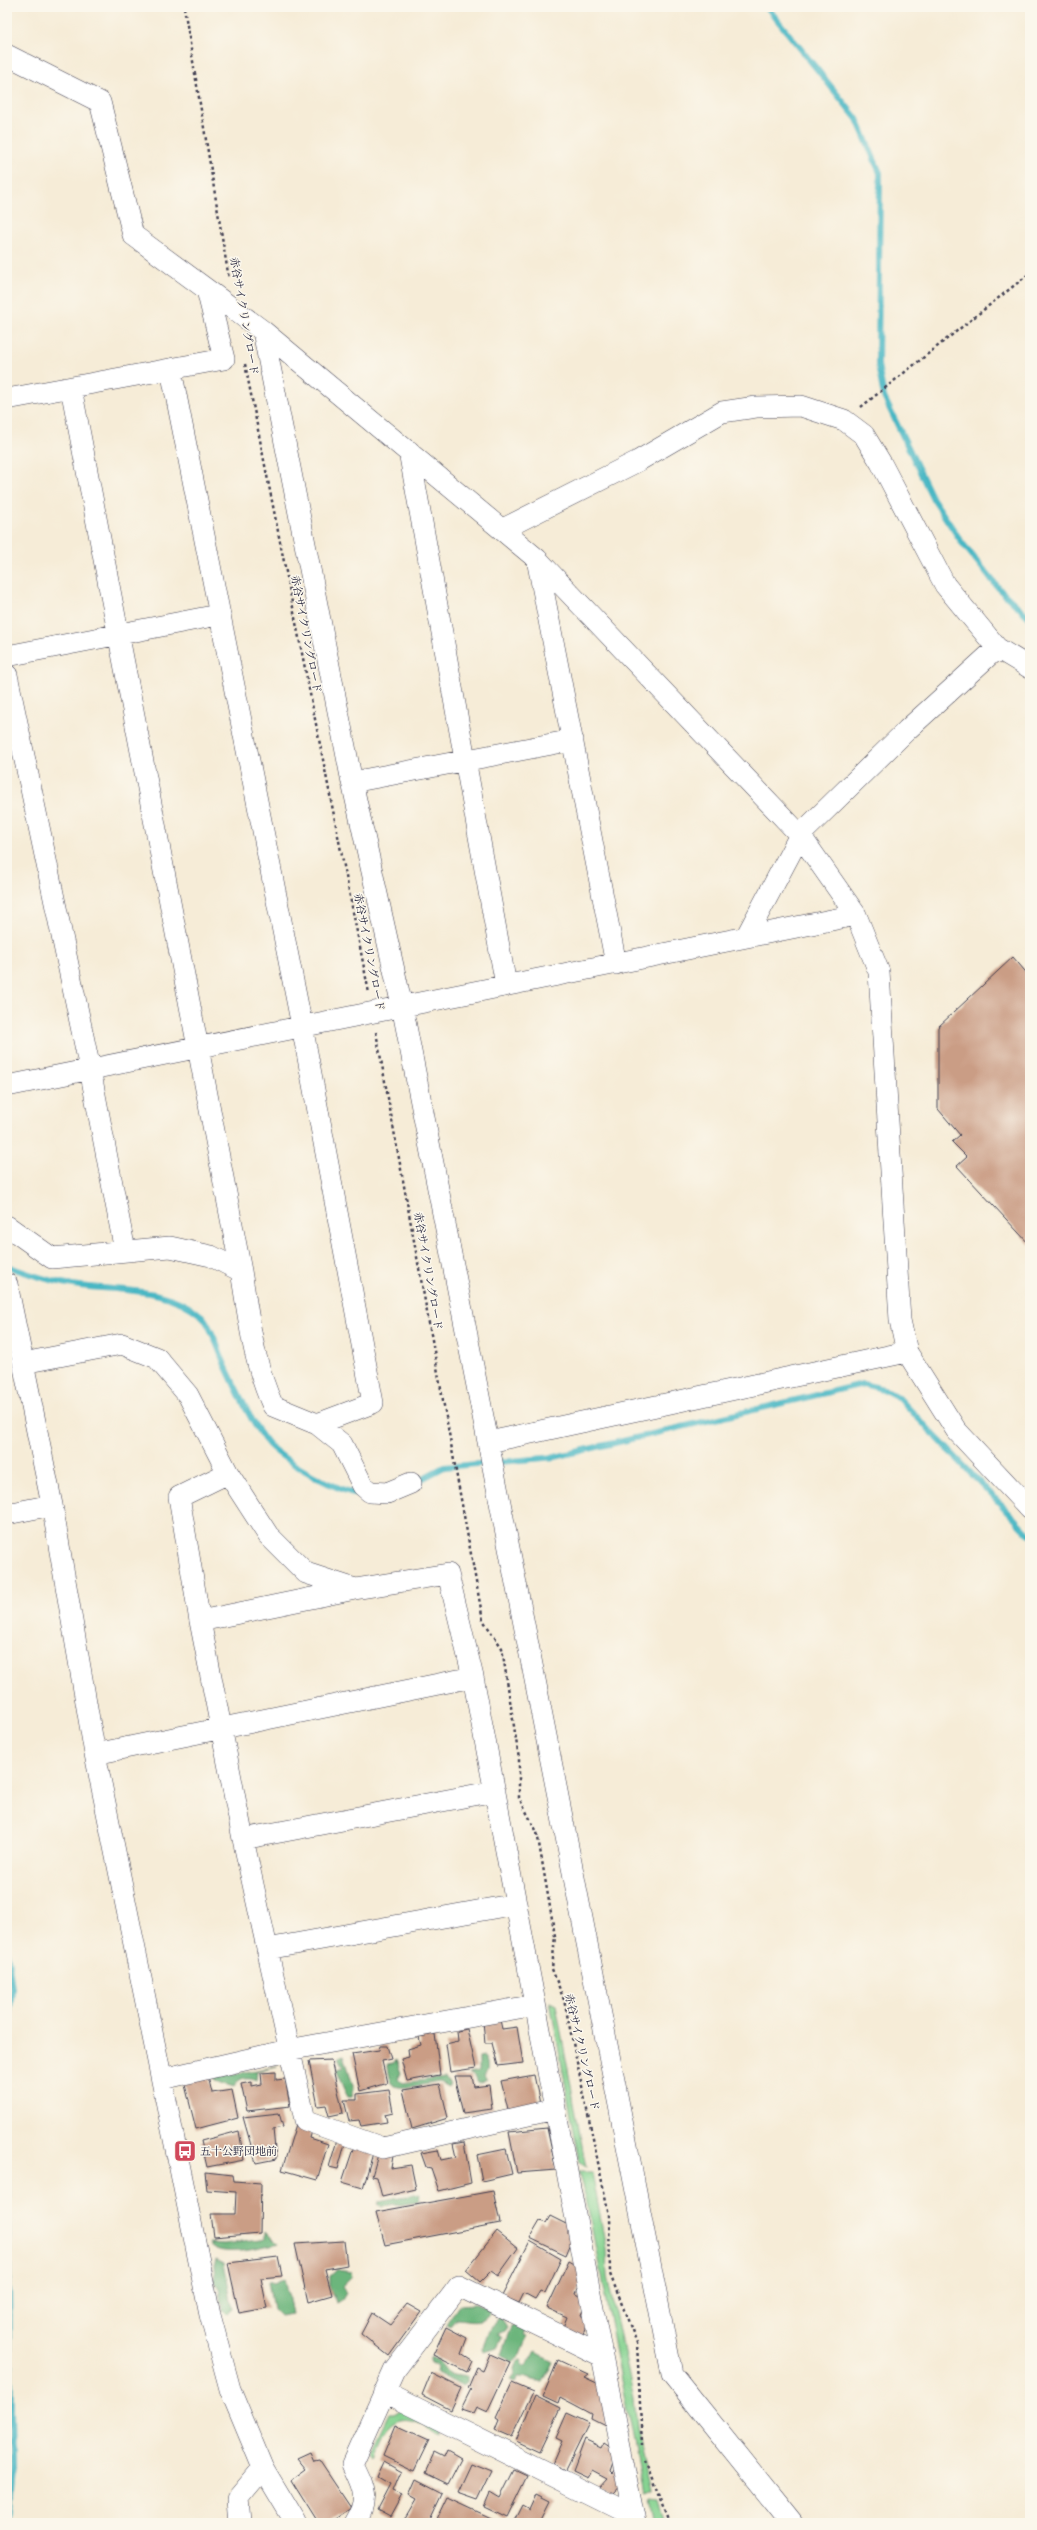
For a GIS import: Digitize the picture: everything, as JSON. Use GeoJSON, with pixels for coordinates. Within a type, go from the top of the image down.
{"type":"FeatureCollection","features":[{"type":"Feature","properties":{"kind":"street"},"geometry":{"type":"LineString","coordinates":[[7,55],[100,102],[133,236],[263,331],[503,529],[537,559],[800,835],[856,915],[879,972],[900,1320],[907,1352],[956,1430],[1030,1509]]}},
{"type":"Feature","properties":{"kind":"street"},"geometry":{"type":"LineString","coordinates":[[7,399],[224,359],[207,290]]}},
{"type":"Feature","properties":{"kind":"street"},"geometry":{"type":"LineString","coordinates":[[263,331],[352,782],[402,1006],[672,2374],[792,2523]]}},
{"type":"Feature","properties":{"kind":"street"},"geometry":{"type":"LineString","coordinates":[[170,370],[302,1026],[373,1403],[317,1424]]}},
{"type":"Feature","properties":{"kind":"street"},"geometry":{"type":"LineString","coordinates":[[71,388],[199,1047],[241,1272],[254,1353],[262,1382],[273,1406],[317,1424],[342,1444],[363,1486],[370,1492],[387,1493],[411,1483]]}},
{"type":"Feature","properties":{"kind":"street"},"geometry":{"type":"LineString","coordinates":[[503,529],[638,461],[722,412],[756,407],[801,406],[844,420],[864,435],[881,463],[945,585],[997,648],[1030,668]]}},
{"type":"Feature","properties":{"kind":"street"},"geometry":{"type":"LineString","coordinates":[[409,451],[506,985]]}},
{"type":"Feature","properties":{"kind":"street"},"geometry":{"type":"LineString","coordinates":[[537,559],[616,964]]}},
{"type":"Feature","properties":{"kind":"street"},"geometry":{"type":"LineString","coordinates":[[7,656],[218,614]]}},
{"type":"Feature","properties":{"kind":"street"},"geometry":{"type":"LineString","coordinates":[[746,937],[800,835],[907,730],[997,648]]}},
{"type":"Feature","properties":{"kind":"street"},"geometry":{"type":"LineString","coordinates":[[7,675],[90,1069],[124,1251]]}},
{"type":"Feature","properties":{"kind":"street"},"geometry":{"type":"LineString","coordinates":[[352,782],[573,740]]}},
{"type":"Feature","properties":{"kind":"street"},"geometry":{"type":"LineString","coordinates":[[7,1086],[856,915]]}},
{"type":"Feature","properties":{"kind":"street"},"geometry":{"type":"LineString","coordinates":[[7,1226],[52,1258],[170,1247],[211,1256],[241,1272]]}},
{"type":"Feature","properties":{"kind":"street"},"geometry":{"type":"LineString","coordinates":[[7,1284],[52,1505],[95,1754],[212,2322],[230,2389],[263,2468],[296,2523]]}},
{"type":"Feature","properties":{"kind":"street"},"geometry":{"type":"LineString","coordinates":[[23,1363],[122,1344],[157,1358],[188,1395],[228,1473],[268,1535],[306,1573],[355,1589]]}},
{"type":"Feature","properties":{"kind":"street"},"geometry":{"type":"LineString","coordinates":[[489,1442],[907,1352]]}},
{"type":"Feature","properties":{"kind":"street"},"geometry":{"type":"LineString","coordinates":[[228,1473],[179,1497],[200,1621],[223,1729],[243,1838],[288,2050],[305,2120],[383,2148],[555,2109]]}},
{"type":"Feature","properties":{"kind":"street"},"geometry":{"type":"LineString","coordinates":[[7,1514],[52,1505]]}},
{"type":"Feature","properties":{"kind":"street"},"geometry":{"type":"LineString","coordinates":[[200,1621],[355,1589],[448,1574],[473,1677],[602,2356],[635,2520]]}},
{"type":"Feature","properties":{"kind":"street"},"geometry":{"type":"LineString","coordinates":[[95,1754],[473,1677]]}},
{"type":"Feature","properties":{"kind":"street"},"geometry":{"type":"LineString","coordinates":[[243,1838],[495,1791]]}},
{"type":"Feature","properties":{"kind":"street"},"geometry":{"type":"LineString","coordinates":[[267,1949],[516,1904]]}},
{"type":"Feature","properties":{"kind":"street"},"geometry":{"type":"LineString","coordinates":[[162,2079],[288,2050],[535,2005]]}},
{"type":"Feature","properties":{"kind":"street"},"geometry":{"type":"LineString","coordinates":[[363,2521],[365,2491],[352,2464],[394,2371],[459,2286],[602,2356]]}},
{"type":"Feature","properties":{"kind":"street"},"geometry":{"type":"LineString","coordinates":[[384,2392],[635,2520]]}},
{"type":"Feature","properties":{"kind":"street"},"geometry":{"type":"LineString","coordinates":[[239,2523],[238,2498],[263,2468]]}},
{"type":"Feature","properties":{"kind":"path","name":"赤谷サイクリングロード"},"geometry":{"type":"LineString","coordinates":[[184,7],[234,309]]}},
{"type":"Feature","properties":{"kind":"path"},"geometry":{"type":"LineString","coordinates":[[844,420],[1030,273]]}},
{"type":"Feature","properties":{"kind":"path","name":"赤谷サイクリングロード"},"geometry":{"type":"LineString","coordinates":[[243,356],[373,1012],[483,1620],[502,1648],[519,1759],[519,1798],[538,1832],[555,1936],[552,1970],[564,2000],[609,2215],[610,2274],[637,2343],[643,2453],[669,2523]]}},
{"type":"Feature","properties":{"kind":"green space"},"geometry":{"type":"Polygon","coordinates":[[[550,2002],[556,2005],[586,2167],[580,2163],[550,2002]]]}},
{"type":"Feature","properties":{"kind":"green space"},"geometry":{"type":"Polygon","coordinates":[[[344,2055],[354,2089],[352,2097],[348,2097],[338,2069],[344,2067],[339,2057],[344,2055]]]}},
{"type":"Feature","properties":{"kind":"green space"},"geometry":{"type":"Polygon","coordinates":[[[484,2057],[487,2062],[487,2066],[484,2076],[487,2080],[478,2084],[475,2076],[469,2073],[479,2071],[479,2058],[484,2057]]]}},
{"type":"Feature","properties":{"kind":"green space"},"geometry":{"type":"Polygon","coordinates":[[[396,2059],[401,2073],[398,2079],[402,2083],[444,2078],[450,2084],[448,2087],[439,2082],[407,2087],[396,2087],[391,2081],[388,2064],[394,2063],[396,2059]]]}},
{"type":"Feature","properties":{"kind":"green space"},"geometry":{"type":"Polygon","coordinates":[[[277,2067],[257,2071],[256,2081],[244,2079],[234,2087],[215,2081],[213,2077],[277,2067]]]}},
{"type":"Feature","properties":{"kind":"green space"},"geometry":{"type":"Polygon","coordinates":[[[578,2172],[592,2172],[606,2249],[607,2277],[634,2398],[639,2446],[650,2490],[643,2493],[586,2198],[578,2172]]]}},
{"type":"Feature","properties":{"kind":"green space"},"geometry":{"type":"Polygon","coordinates":[[[420,2193],[420,2201],[381,2206],[377,2204],[379,2201],[420,2193]]]}},
{"type":"Feature","properties":{"kind":"green space"},"geometry":{"type":"Polygon","coordinates":[[[265,2231],[278,2244],[252,2250],[230,2251],[214,2248],[209,2243],[224,2244],[261,2240],[265,2239],[265,2231]]]}},
{"type":"Feature","properties":{"kind":"green space"},"geometry":{"type":"Polygon","coordinates":[[[216,2260],[224,2264],[227,2275],[233,2309],[227,2314],[223,2310],[220,2288],[215,2282],[214,2266],[216,2260]]]}},
{"type":"Feature","properties":{"kind":"green space"},"geometry":{"type":"Polygon","coordinates":[[[337,2270],[351,2272],[352,2277],[342,2287],[346,2293],[342,2300],[336,2303],[330,2290],[330,2276],[337,2270]]]}},
{"type":"Feature","properties":{"kind":"green space"},"geometry":{"type":"Polygon","coordinates":[[[285,2278],[292,2314],[280,2316],[273,2309],[268,2281],[274,2283],[285,2278]]]}},
{"type":"Feature","properties":{"kind":"green space"},"geometry":{"type":"Polygon","coordinates":[[[477,2304],[490,2310],[484,2318],[472,2321],[457,2319],[451,2326],[447,2324],[459,2305],[477,2304]]]}},
{"type":"Feature","properties":{"kind":"green space"},"geometry":{"type":"Polygon","coordinates":[[[500,2316],[507,2327],[504,2331],[498,2334],[502,2338],[497,2348],[485,2352],[483,2349],[490,2331],[500,2316]]]}},
{"type":"Feature","properties":{"kind":"green space"},"geometry":{"type":"Polygon","coordinates":[[[517,2324],[526,2330],[524,2335],[527,2336],[520,2354],[512,2362],[501,2355],[511,2326],[517,2324]]]}},
{"type":"Feature","properties":{"kind":"green space"},"geometry":{"type":"Polygon","coordinates":[[[536,2352],[553,2361],[543,2381],[536,2381],[524,2377],[518,2377],[515,2382],[510,2380],[514,2375],[514,2369],[517,2361],[521,2360],[524,2366],[528,2366],[536,2352]]]}},
{"type":"Feature","properties":{"kind":"green space"},"geometry":{"type":"Polygon","coordinates":[[[430,2357],[440,2361],[449,2373],[468,2377],[468,2382],[463,2386],[437,2372],[438,2366],[430,2361],[430,2357]]]}},
{"type":"Feature","properties":{"kind":"green space"},"geometry":{"type":"Polygon","coordinates":[[[402,2409],[441,2428],[440,2435],[415,2421],[401,2420],[395,2422],[384,2433],[374,2455],[370,2453],[389,2414],[394,2414],[402,2409]]]}},
{"type":"Feature","properties":{"kind":"green space"},"geometry":{"type":"Polygon","coordinates":[[[647,2497],[656,2498],[663,2523],[652,2523],[647,2497]]]}},
{"type":"Feature","properties":{"kind":"building"},"geometry":{"type":"Polygon","coordinates":[[[1013,957],[1030,977],[1030,1245],[957,1166],[967,1157],[952,1142],[960,1135],[938,1109],[938,1027],[1013,957]]]}},
{"type":"Feature","properties":{"kind":"building"},"geometry":{"type":"Polygon","coordinates":[[[500,2020],[502,2029],[517,2027],[523,2063],[498,2066],[492,2043],[485,2043],[483,2021],[500,2020]]]}},
{"type":"Feature","properties":{"kind":"building"},"geometry":{"type":"Polygon","coordinates":[[[467,2029],[476,2068],[450,2072],[446,2044],[458,2041],[457,2031],[467,2029]]]}},
{"type":"Feature","properties":{"kind":"building"},"geometry":{"type":"Polygon","coordinates":[[[435,2034],[440,2075],[407,2081],[401,2059],[409,2057],[408,2049],[421,2045],[419,2037],[435,2034]]]}},
{"type":"Feature","properties":{"kind":"building"},"geometry":{"type":"Polygon","coordinates":[[[380,2046],[387,2046],[391,2059],[382,2061],[387,2083],[360,2091],[352,2054],[379,2050],[380,2046]]]}},
{"type":"Feature","properties":{"kind":"building"},"geometry":{"type":"Polygon","coordinates":[[[331,2060],[343,2113],[329,2116],[326,2105],[318,2106],[309,2061],[331,2060]]]}},
{"type":"Feature","properties":{"kind":"building"},"geometry":{"type":"Polygon","coordinates":[[[276,2072],[276,2080],[285,2079],[290,2106],[247,2111],[241,2084],[252,2082],[252,2086],[262,2084],[261,2073],[276,2072]]]}},
{"type":"Feature","properties":{"kind":"building"},"geometry":{"type":"Polygon","coordinates":[[[534,2075],[540,2104],[508,2109],[501,2081],[534,2075]]]}},
{"type":"Feature","properties":{"kind":"building"},"geometry":{"type":"Polygon","coordinates":[[[208,2076],[212,2093],[232,2090],[238,2118],[196,2129],[184,2081],[208,2076]]]}},
{"type":"Feature","properties":{"kind":"building"},"geometry":{"type":"Polygon","coordinates":[[[454,2076],[472,2076],[474,2087],[489,2085],[492,2109],[463,2113],[454,2076]]]}},
{"type":"Feature","properties":{"kind":"building"},"geometry":{"type":"Polygon","coordinates":[[[440,2084],[448,2118],[412,2129],[403,2090],[440,2084]]]}},
{"type":"Feature","properties":{"kind":"building"},"geometry":{"type":"Polygon","coordinates":[[[389,2090],[393,2112],[385,2114],[387,2122],[361,2126],[359,2120],[349,2121],[344,2100],[357,2100],[357,2094],[389,2090]]]}},
{"type":"Feature","properties":{"kind":"building"},"geometry":{"type":"Polygon","coordinates":[[[279,2113],[283,2127],[273,2129],[276,2159],[256,2163],[243,2117],[279,2113]]]}},
{"type":"Feature","properties":{"kind":"building"},"geometry":{"type":"Polygon","coordinates":[[[296,2124],[312,2131],[310,2138],[328,2144],[317,2180],[282,2170],[296,2124]]]}},
{"type":"Feature","properties":{"kind":"building"},"geometry":{"type":"Polygon","coordinates":[[[547,2128],[556,2170],[517,2173],[509,2132],[547,2128]]]}},
{"type":"Feature","properties":{"kind":"building"},"geometry":{"type":"Polygon","coordinates":[[[239,2131],[244,2160],[207,2167],[201,2141],[239,2131]]]}},
{"type":"Feature","properties":{"kind":"building"},"geometry":{"type":"Polygon","coordinates":[[[338,2137],[346,2140],[338,2169],[329,2167],[338,2137]]]}},
{"type":"Feature","properties":{"kind":"building"},"geometry":{"type":"Polygon","coordinates":[[[464,2142],[471,2183],[439,2191],[431,2168],[426,2167],[421,2153],[438,2150],[441,2160],[456,2157],[453,2144],[464,2142]]]}},
{"type":"Feature","properties":{"kind":"building"},"geometry":{"type":"Polygon","coordinates":[[[354,2146],[373,2153],[363,2188],[342,2182],[354,2146]]]}},
{"type":"Feature","properties":{"kind":"building"},"geometry":{"type":"Polygon","coordinates":[[[506,2149],[512,2174],[482,2181],[477,2155],[506,2149]]]}},
{"type":"Feature","properties":{"kind":"building"},"geometry":{"type":"Polygon","coordinates":[[[379,2151],[393,2156],[391,2168],[411,2165],[416,2189],[382,2197],[377,2177],[372,2176],[379,2151]]]}},
{"type":"Feature","properties":{"kind":"building"},"geometry":{"type":"Polygon","coordinates":[[[205,2172],[233,2175],[234,2181],[261,2183],[260,2233],[214,2237],[211,2214],[235,2214],[236,2192],[207,2190],[205,2172]]]}},
{"type":"Feature","properties":{"kind":"building"},"geometry":{"type":"Polygon","coordinates":[[[493,2191],[500,2223],[385,2245],[376,2212],[493,2191]]]}},
{"type":"Feature","properties":{"kind":"building"},"geometry":{"type":"Polygon","coordinates":[[[550,2216],[572,2227],[573,2238],[566,2255],[530,2238],[540,2221],[546,2223],[550,2216]]]}},
{"type":"Feature","properties":{"kind":"building"},"geometry":{"type":"Polygon","coordinates":[[[497,2231],[518,2248],[498,2276],[491,2271],[480,2282],[466,2270],[497,2231]]]}},
{"type":"Feature","properties":{"kind":"building"},"geometry":{"type":"Polygon","coordinates":[[[344,2241],[347,2265],[325,2269],[332,2295],[308,2302],[295,2244],[344,2241]]]}},
{"type":"Feature","properties":{"kind":"building"},"geometry":{"type":"Polygon","coordinates":[[[530,2241],[561,2259],[545,2293],[540,2291],[535,2299],[524,2293],[519,2303],[502,2296],[530,2241]]]}},
{"type":"Feature","properties":{"kind":"building"},"geometry":{"type":"Polygon","coordinates":[[[278,2257],[282,2276],[261,2278],[267,2308],[239,2313],[228,2263],[278,2257]]]}},
{"type":"Feature","properties":{"kind":"building"},"geometry":{"type":"Polygon","coordinates":[[[569,2261],[580,2267],[581,2280],[576,2294],[587,2299],[581,2315],[590,2320],[582,2337],[563,2327],[567,2317],[547,2308],[569,2261]]]}},
{"type":"Feature","properties":{"kind":"building"},"geometry":{"type":"Polygon","coordinates":[[[407,2304],[421,2312],[389,2356],[361,2334],[372,2313],[390,2325],[407,2304]]]}},
{"type":"Feature","properties":{"kind":"building"},"geometry":{"type":"Polygon","coordinates":[[[446,2327],[467,2338],[461,2354],[472,2361],[467,2372],[433,2355],[446,2327]]]}},
{"type":"Feature","properties":{"kind":"building"},"geometry":{"type":"Polygon","coordinates":[[[490,2354],[510,2363],[487,2412],[476,2407],[473,2413],[461,2409],[471,2389],[468,2388],[477,2367],[483,2370],[490,2354]]]}},
{"type":"Feature","properties":{"kind":"building"},"geometry":{"type":"Polygon","coordinates":[[[558,2360],[588,2374],[584,2377],[601,2385],[611,2429],[591,2419],[592,2414],[560,2397],[558,2403],[543,2396],[558,2360]]]}},
{"type":"Feature","properties":{"kind":"building"},"geometry":{"type":"Polygon","coordinates":[[[431,2373],[461,2388],[451,2410],[422,2395],[431,2373]]]}},
{"type":"Feature","properties":{"kind":"building"},"geometry":{"type":"Polygon","coordinates":[[[512,2383],[533,2392],[511,2437],[495,2430],[499,2420],[496,2418],[512,2383]]]}},
{"type":"Feature","properties":{"kind":"building"},"geometry":{"type":"Polygon","coordinates":[[[535,2395],[561,2408],[540,2452],[516,2441],[535,2395]]]}},
{"type":"Feature","properties":{"kind":"building"},"geometry":{"type":"Polygon","coordinates":[[[567,2413],[589,2423],[566,2470],[552,2464],[562,2441],[556,2438],[567,2413]]]}},
{"type":"Feature","properties":{"kind":"building"},"geometry":{"type":"Polygon","coordinates":[[[396,2425],[429,2440],[414,2471],[383,2456],[396,2425]]]}},
{"type":"Feature","properties":{"kind":"building"},"geometry":{"type":"Polygon","coordinates":[[[585,2439],[602,2447],[604,2443],[617,2452],[610,2472],[612,2474],[619,2465],[623,2483],[613,2494],[599,2488],[607,2479],[592,2471],[588,2478],[573,2471],[585,2439]]]}},
{"type":"Feature","properties":{"kind":"building"},"geometry":{"type":"Polygon","coordinates":[[[447,2451],[461,2459],[448,2484],[425,2473],[434,2453],[444,2458],[447,2451]]]}},
{"type":"Feature","properties":{"kind":"building"},"geometry":{"type":"Polygon","coordinates":[[[310,2452],[314,2461],[319,2460],[351,2508],[329,2523],[318,2523],[291,2480],[306,2469],[297,2458],[310,2452]]]}},
{"type":"Feature","properties":{"kind":"building"},"geometry":{"type":"Polygon","coordinates":[[[383,2462],[401,2472],[393,2491],[402,2495],[390,2517],[377,2510],[390,2485],[376,2477],[383,2462]]]}},
{"type":"Feature","properties":{"kind":"building"},"geometry":{"type":"Polygon","coordinates":[[[471,2464],[491,2472],[478,2499],[458,2492],[471,2464]]]}},
{"type":"Feature","properties":{"kind":"building"},"geometry":{"type":"Polygon","coordinates":[[[514,2470],[527,2476],[507,2517],[484,2506],[490,2492],[500,2498],[514,2470]]]}},
{"type":"Feature","properties":{"kind":"building"},"geometry":{"type":"Polygon","coordinates":[[[416,2479],[443,2493],[429,2523],[402,2523],[416,2499],[409,2495],[416,2479]]]}},
{"type":"Feature","properties":{"kind":"building"},"geometry":{"type":"Polygon","coordinates":[[[536,2494],[550,2501],[539,2523],[513,2523],[522,2505],[529,2509],[536,2494]]]}},
{"type":"Feature","properties":{"kind":"building"},"geometry":{"type":"Polygon","coordinates":[[[448,2498],[502,2523],[442,2523],[437,2521],[448,2498]]]}},
{"type":"Feature","properties":{"kind":"waterway"},"geometry":{"type":"LineString","coordinates":[[767,7],[857,119],[880,173],[878,365],[884,397],[933,499],[963,544],[1001,591],[1030,618]]}},
{"type":"Feature","properties":{"kind":"waterway"},"geometry":{"type":"LineString","coordinates":[[7,1266],[43,1278],[71,1285],[128,1290],[159,1295],[189,1307],[202,1316],[208,1325],[245,1407],[257,1429],[269,1445],[288,1460],[314,1476],[342,1489],[365,1495]]}},
{"type":"Feature","properties":{"kind":"waterway"},"geometry":{"type":"LineString","coordinates":[[414,1483],[444,1467],[555,1457],[863,1384],[883,1389],[898,1397],[1030,1535]]}},
{"type":"Feature","properties":{"kind":"waterway"},"geometry":{"type":"LineString","coordinates":[[7,1952],[12,1989],[7,2036]]}},
{"type":"Feature","properties":{"kind":"waterway"},"geometry":{"type":"LineString","coordinates":[[7,2172],[12,2470],[7,2517]]}},
{"type":"Feature","properties":{"kind":"place","name":"五十公野団地前"},"geometry":{"type":"Point","coordinates":[185,2151]}}]}
